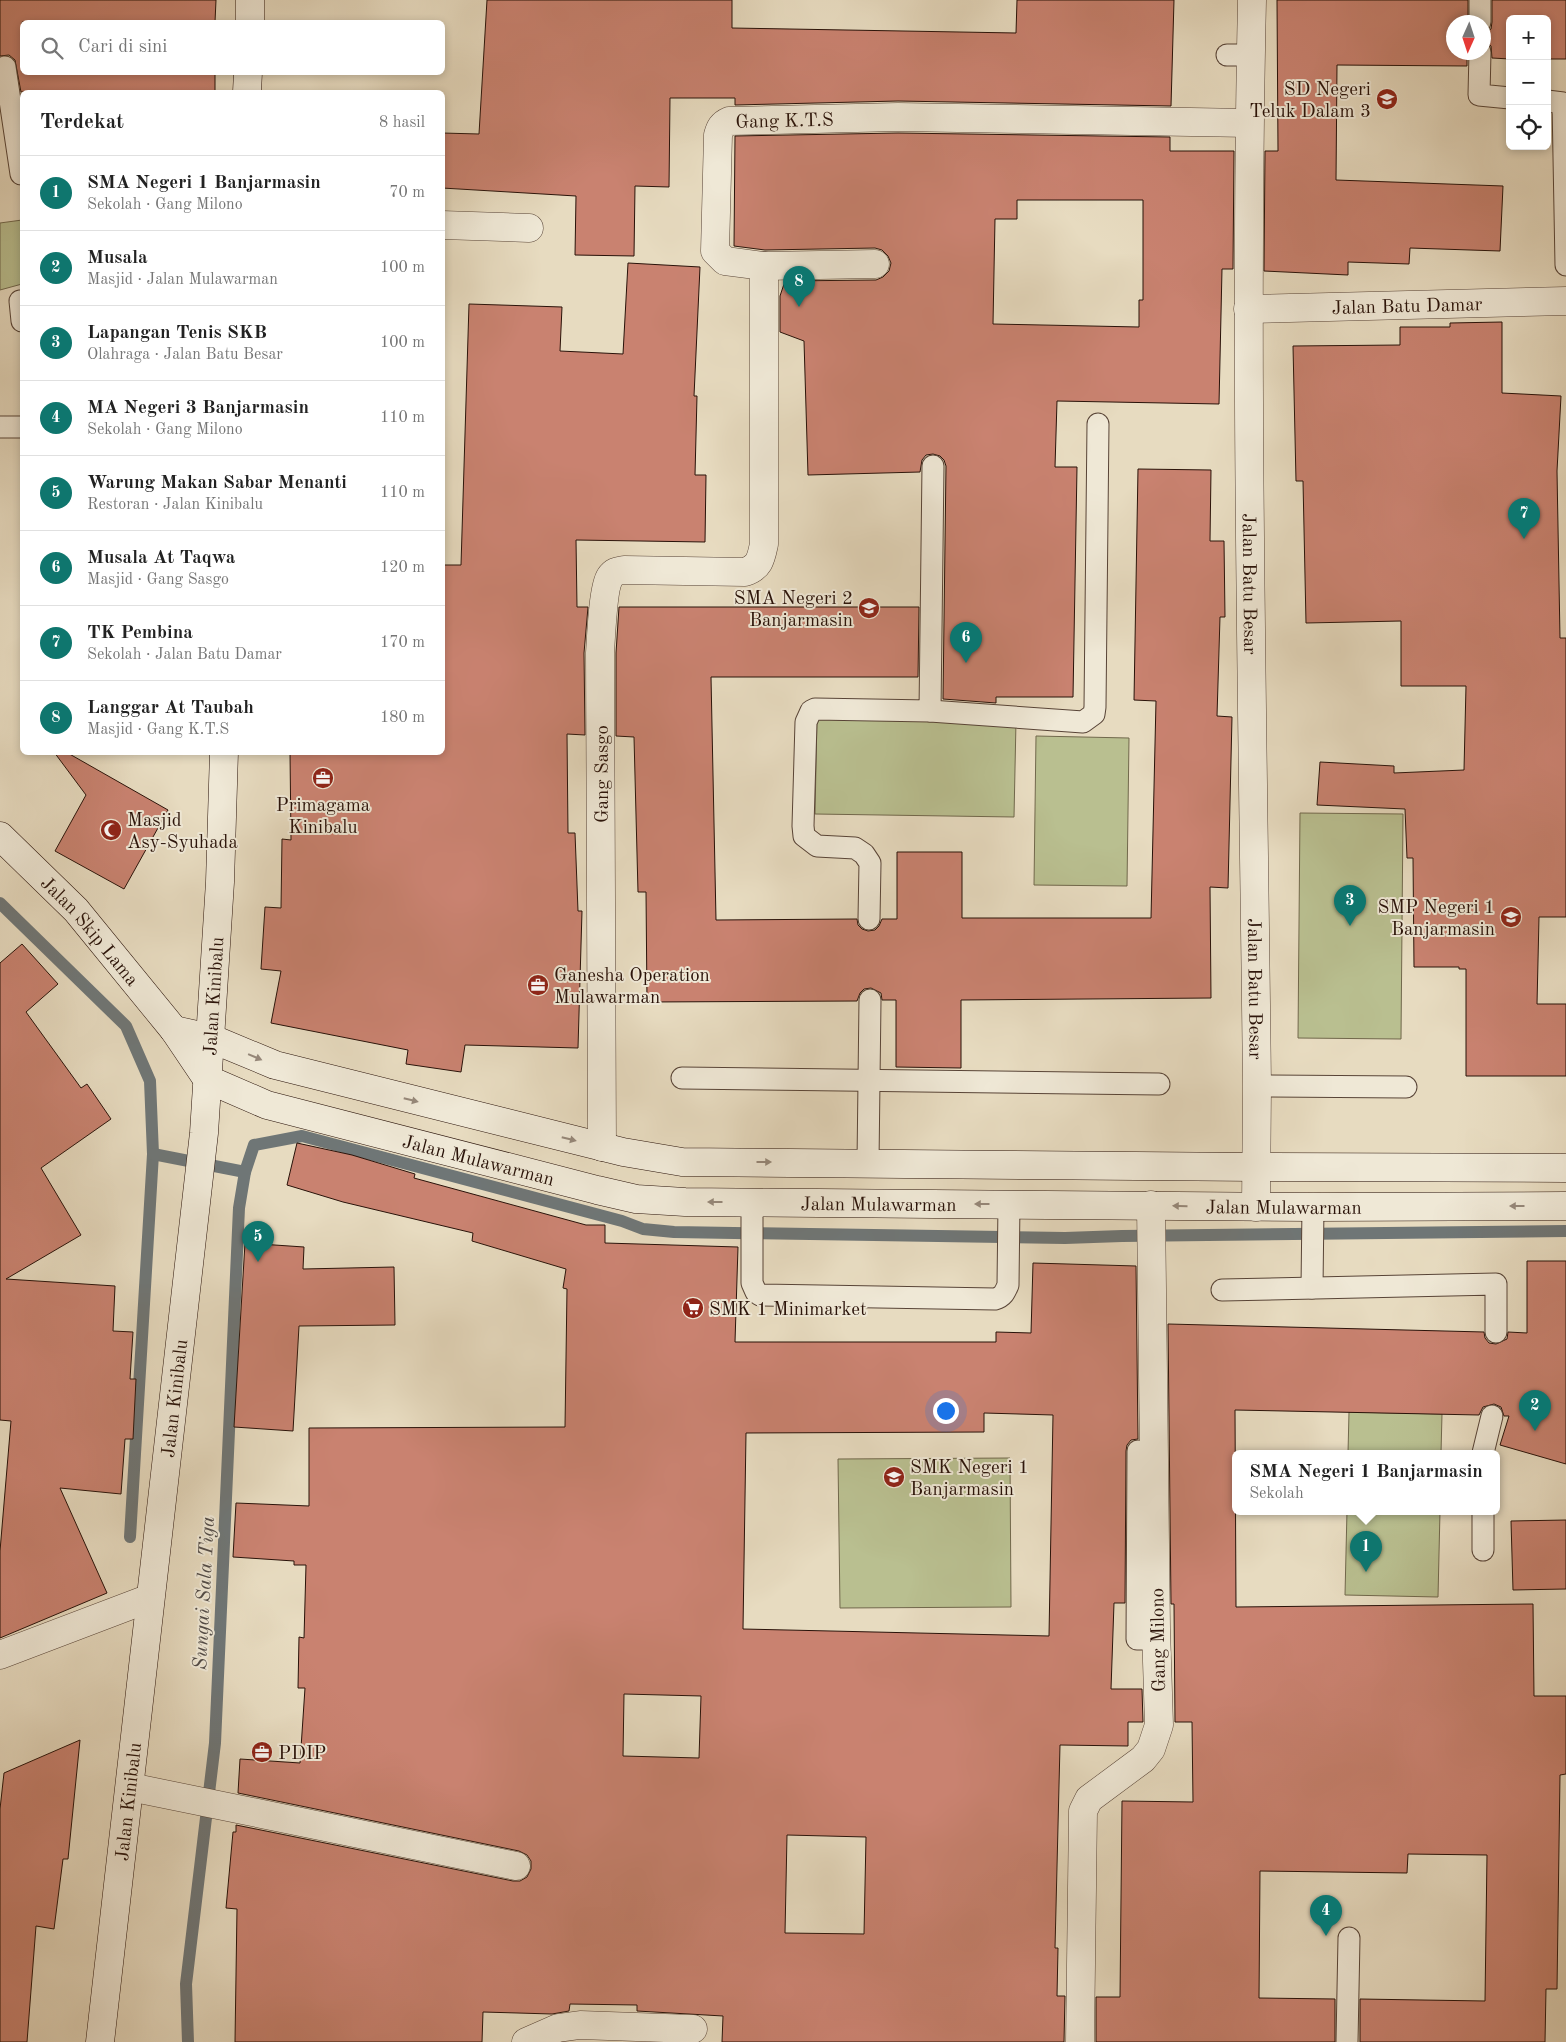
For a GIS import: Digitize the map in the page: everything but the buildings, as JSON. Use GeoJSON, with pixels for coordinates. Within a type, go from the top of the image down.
{"type":"FeatureCollection","features":[{"type":"Feature","properties":{"kind":"street"},"geometry":{"type":"LineString","coordinates":[[250,0],[250,20]]}},
{"type":"Feature","properties":{"kind":"street","name":"Jalan Batu Besar"},"geometry":{"type":"LineString","coordinates":[[1252,0],[1239,55],[1249,123],[1248,309],[1257,1086],[1256,1207]]}},
{"type":"Feature","properties":{"kind":"street"},"geometry":{"type":"LineString","coordinates":[[247,90],[248,75]]}},
{"type":"Feature","properties":{"kind":"street","name":"Gang K.T.S"},"geometry":{"type":"LineString","coordinates":[[764,266],[725,262],[715,252],[718,135],[724,123],[729,121],[898,117],[1249,123]]}},
{"type":"Feature","properties":{"kind":"street"},"geometry":{"type":"LineString","coordinates":[[445,225],[529,228]]}},
{"type":"Feature","properties":{"kind":"street"},"geometry":{"type":"LineString","coordinates":[[764,266],[875,264]]}},
{"type":"Feature","properties":{"kind":"street","name":"Gang Sasgo"},"geometry":{"type":"LineString","coordinates":[[602,1147],[600,652],[601,628],[608,579],[616,571],[624,570],[745,572],[753,570],[759,564],[764,544],[764,266]]}},
{"type":"Feature","properties":{"kind":"street","name":"Jalan Batu Damar"},"geometry":{"type":"LineString","coordinates":[[1248,309],[1566,301]]}},
{"type":"Feature","properties":{"kind":"street","name":"Jalan Kinibalu"},"geometry":{"type":"LineString","coordinates":[[100,2042],[202,1144],[220,882],[224,755]]}},
{"type":"Feature","properties":{"kind":"street","name":"Jalan Skip Lama"},"geometry":{"type":"LineString","coordinates":[[0,836],[76,910],[174,1030],[207,1079]]}},
{"type":"Feature","properties":{"kind":"street"},"geometry":{"type":"LineString","coordinates":[[174,1030],[210,1038]]}},
{"type":"Feature","properties":{"kind":"street","name":"Jalan Mulawarman"},"geometry":{"type":"LineString","coordinates":[[210,1038],[275,1065],[602,1147],[682,1162],[1566,1168]]}},
{"type":"Feature","properties":{"kind":"street","name":"Jalan Mulawarman"},"geometry":{"type":"LineString","coordinates":[[207,1079],[267,1105],[597,1190],[636,1199],[680,1202],[752,1212],[1008,1216],[1151,1205],[1256,1207],[1566,1206]]}},
{"type":"Feature","properties":{"kind":"street"},"geometry":{"type":"LineString","coordinates":[[680,1202],[682,1162]]}},
{"type":"Feature","properties":{"kind":"street","name":"Gang Milono"},"geometry":{"type":"LineString","coordinates":[[1080,2042],[1082,1811],[1089,1799],[1143,1759],[1158,1735],[1159,1725],[1151,1205]]}},
{"type":"Feature","properties":{"kind":"street"},"geometry":{"type":"LineString","coordinates":[[0,1655],[150,1598]]}},
{"type":"Feature","properties":{"kind":"street"},"geometry":{"type":"LineString","coordinates":[[130,1787],[234,1810],[516,1866]]}},
{"type":"Feature","properties":{"kind":"street"},"geometry":{"type":"LineString","coordinates":[[526,2042],[558,2028],[580,2025],[693,2028]]}},
{"type":"Feature","properties":{"kind":"lane"},"geometry":{"type":"LineString","coordinates":[[1480,0],[1480,15]]}},
{"type":"Feature","properties":{"kind":"lane"},"geometry":{"type":"LineString","coordinates":[[1480,60],[1479,95],[1506,98]]}},
{"type":"Feature","properties":{"kind":"lane"},"geometry":{"type":"LineString","coordinates":[[5,67],[17,112],[20,158]]}},
{"type":"Feature","properties":{"kind":"lane"},"geometry":{"type":"LineString","coordinates":[[1551,101],[1563,102],[1566,265]]}},
{"type":"Feature","properties":{"kind":"lane"},"geometry":{"type":"LineString","coordinates":[[870,919],[870,864],[864,854],[855,848],[817,846],[804,836],[807,716],[815,709],[930,711],[1083,722],[1094,714],[1098,424]]}},
{"type":"Feature","properties":{"kind":"lane"},"geometry":{"type":"LineString","coordinates":[[0,427],[20,427]]}},
{"type":"Feature","properties":{"kind":"lane"},"geometry":{"type":"LineString","coordinates":[[930,711],[933,466]]}},
{"type":"Feature","properties":{"kind":"lane"},"geometry":{"type":"LineString","coordinates":[[868,1163],[870,1000]]}},
{"type":"Feature","properties":{"kind":"lane"},"geometry":{"type":"LineString","coordinates":[[682,1078],[1160,1084]]}},
{"type":"Feature","properties":{"kind":"lane"},"geometry":{"type":"LineString","coordinates":[[1257,1086],[1406,1087]]}},
{"type":"Feature","properties":{"kind":"lane"},"geometry":{"type":"LineString","coordinates":[[1312,1288],[1313,1207]]}},
{"type":"Feature","properties":{"kind":"lane"},"geometry":{"type":"LineString","coordinates":[[752,1212],[752,1283],[756,1292],[760,1295],[996,1300],[1005,1292],[1008,1285],[1008,1216]]}},
{"type":"Feature","properties":{"kind":"lane"},"geometry":{"type":"LineString","coordinates":[[1222,1290],[1496,1284],[1496,1332]]}},
{"type":"Feature","properties":{"kind":"lane"},"geometry":{"type":"LineString","coordinates":[[1484,1450],[1492,1416]]}},
{"type":"Feature","properties":{"kind":"lane"},"geometry":{"type":"LineString","coordinates":[[1138,1452],[1137,1639],[1157,1639]]}},
{"type":"Feature","properties":{"kind":"lane"},"geometry":{"type":"LineString","coordinates":[[1483,1515],[1483,1550]]}},
{"type":"Feature","properties":{"kind":"lane"},"geometry":{"type":"LineString","coordinates":[[1347,2042],[1349,1938]]}},
{"type":"Feature","properties":{"kind":"green space"},"geometry":{"type":"Polygon","coordinates":[[[20,220],[20,285],[0,290],[0,223],[20,220]]]}},
{"type":"Feature","properties":{"kind":"green space"},"geometry":{"type":"Polygon","coordinates":[[[817,717],[1016,721],[1014,817],[815,814],[817,717]]]}},
{"type":"Feature","properties":{"kind":"green space"},"geometry":{"type":"Polygon","coordinates":[[[1036,736],[1129,738],[1127,886],[1034,885],[1036,736]]]}},
{"type":"Feature","properties":{"kind":"green space"},"geometry":{"type":"Polygon","coordinates":[[[1300,813],[1403,814],[1401,1039],[1298,1038],[1300,813]]]}},
{"type":"Feature","properties":{"kind":"green space"},"geometry":{"type":"Polygon","coordinates":[[[1349,1412],[1442,1414],[1441,1450],[1348,1450],[1349,1412]]]}},
{"type":"Feature","properties":{"kind":"green space"},"geometry":{"type":"Polygon","coordinates":[[[1010,1458],[1011,1607],[840,1608],[838,1459],[1010,1458]]]}},
{"type":"Feature","properties":{"kind":"green space"},"geometry":{"type":"Polygon","coordinates":[[[1347,1515],[1440,1515],[1438,1597],[1345,1595],[1347,1515]]]}},
{"type":"Feature","properties":{"kind":"waterway"},"geometry":{"type":"LineString","coordinates":[[0,903],[126,1026],[150,1081],[153,1154],[130,1537]]}},
{"type":"Feature","properties":{"kind":"waterway","name":"Sungai Sala Tiga"},"geometry":{"type":"LineString","coordinates":[[188,2042],[186,1984],[215,1743],[239,1208],[245,1172],[254,1145],[302,1136],[622,1221],[643,1229],[674,1232],[1065,1238],[1566,1231]]}},
{"type":"Feature","properties":{"kind":"waterway"},"geometry":{"type":"LineString","coordinates":[[153,1154],[245,1172]]}},
{"type":"Feature","properties":{"kind":"place","name":"SD Negeri Teluk Dalam 3"},"geometry":{"type":"Point","coordinates":[1387,99]}},
{"type":"Feature","properties":{"kind":"place","name":"Langgar At Taubah"},"geometry":{"type":"Point","coordinates":[799,307]}},
{"type":"Feature","properties":{"kind":"place","name":"TK Pembina"},"geometry":{"type":"Point","coordinates":[1524,539]}},
{"type":"Feature","properties":{"kind":"place","name":"SMA Negeri 2 Banjarmasin"},"geometry":{"type":"Point","coordinates":[869,608]}},
{"type":"Feature","properties":{"kind":"place","name":"Musala At Taqwa"},"geometry":{"type":"Point","coordinates":[966,663]}},
{"type":"Feature","properties":{"kind":"place","name":"Primagama Kinibalu"},"geometry":{"type":"Point","coordinates":[323,778]}},
{"type":"Feature","properties":{"kind":"place","name":"Masjid Asy-Syuhada"},"geometry":{"type":"Point","coordinates":[111,830]}},
{"type":"Feature","properties":{"kind":"place","name":"SMP Negeri 1 Banjarmasin"},"geometry":{"type":"Point","coordinates":[1511,917]}},
{"type":"Feature","properties":{"kind":"place","name":"Lapangan Tenis SKB"},"geometry":{"type":"Point","coordinates":[1350,926]}},
{"type":"Feature","properties":{"kind":"place","name":"Ganesha Operation Mulawarman"},"geometry":{"type":"Point","coordinates":[538,985]}},
{"type":"Feature","properties":{"kind":"place","name":"Warung Makan Sabar Menanti"},"geometry":{"type":"Point","coordinates":[258,1262]}},
{"type":"Feature","properties":{"kind":"place","name":"SMK 1 Minimarket"},"geometry":{"type":"Point","coordinates":[693,1308]}},
{"type":"Feature","properties":{"kind":"place","name":"Musala"},"geometry":{"type":"Point","coordinates":[1535,1431]}},
{"type":"Feature","properties":{"kind":"place","name":"SMK Negeri 1 Banjarmasin"},"geometry":{"type":"Point","coordinates":[894,1477]}},
{"type":"Feature","properties":{"kind":"place","name":"SMA Negeri 1 Banjarmasin"},"geometry":{"type":"Point","coordinates":[1366,1572]}},
{"type":"Feature","properties":{"kind":"place","name":"PDIP"},"geometry":{"type":"Point","coordinates":[262,1752]}},
{"type":"Feature","properties":{"kind":"place","name":"MA Negeri 3 Banjarmasin"},"geometry":{"type":"Point","coordinates":[1326,1936]}}]}
